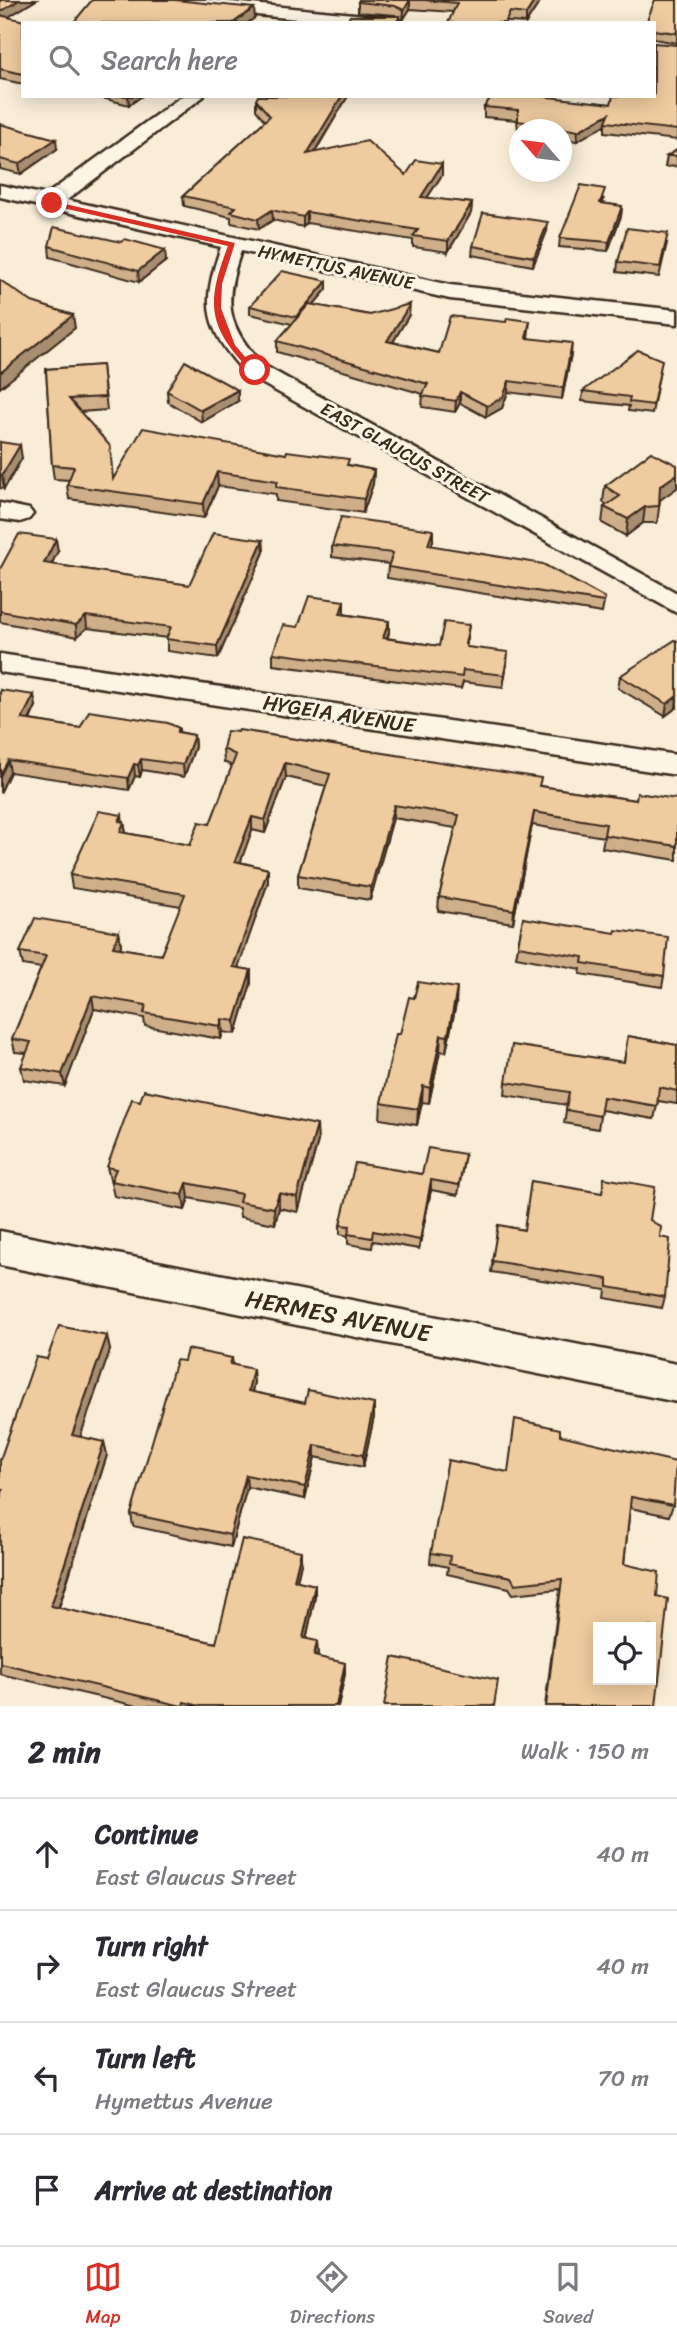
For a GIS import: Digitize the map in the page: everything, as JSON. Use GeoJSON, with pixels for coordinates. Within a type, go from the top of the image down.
{"type":"FeatureCollection","features":[{"type":"Feature","properties":{"kind":"street"},"geometry":{"type":"LineString","coordinates":[[156,0],[302,19],[348,21]]}},
{"type":"Feature","properties":{"kind":"street"},"geometry":{"type":"LineString","coordinates":[[302,19],[328,0]]}},
{"type":"Feature","properties":{"kind":"street"},"geometry":{"type":"LineString","coordinates":[[49,203],[192,98]]}},
{"type":"Feature","properties":{"kind":"street","name":"HYMETTUS AVENUE"},"geometry":{"type":"LineString","coordinates":[[0,191],[450,292],[677,317]]}},
{"type":"Feature","properties":{"kind":"street","name":"EAST GLAUCUS STREET"},"geometry":{"type":"LineString","coordinates":[[232,245],[218,284],[217,308],[231,346],[255,370],[677,604]]}},
{"type":"Feature","properties":{"kind":"street","name":"HYGEIA AVENUE"},"geometry":{"type":"LineString","coordinates":[[0,663],[677,765]]}},
{"type":"Feature","properties":{"kind":"street","name":"HERMES AVENUE"},"geometry":{"type":"LineString","coordinates":[[0,1248],[677,1383]]}},
{"type":"Feature","properties":{"kind":"building"},"geometry":{"type":"Polygon","coordinates":[[[0,0],[19,0],[0,12],[0,0]]]}},
{"type":"Feature","properties":{"kind":"building"},"geometry":{"type":"Polygon","coordinates":[[[92,0],[175,0],[254,8],[236,21],[75,21],[92,0]]]}},
{"type":"Feature","properties":{"kind":"building"},"geometry":{"type":"Polygon","coordinates":[[[410,0],[404,10],[395,6],[358,2],[410,0]]]}},
{"type":"Feature","properties":{"kind":"building"},"geometry":{"type":"Polygon","coordinates":[[[424,0],[535,0],[526,14],[510,12],[506,21],[449,21],[457,3],[424,0]]]}},
{"type":"Feature","properties":{"kind":"building"},"geometry":{"type":"Polygon","coordinates":[[[655,0],[677,0],[677,33],[656,30],[656,21],[647,21],[655,0]]]}},
{"type":"Feature","properties":{"kind":"building"},"geometry":{"type":"Polygon","coordinates":[[[0,15],[24,21],[21,21],[21,74],[0,69],[0,15]]]}},
{"type":"Feature","properties":{"kind":"building"},"geometry":{"type":"Polygon","coordinates":[[[350,16],[400,16],[397,21],[347,21],[350,16]]]}},
{"type":"Feature","properties":{"kind":"building"},"geometry":{"type":"Polygon","coordinates":[[[656,43],[677,45],[677,130],[606,122],[609,114],[578,131],[572,130],[572,119],[518,119],[518,110],[484,107],[491,98],[557,98],[611,104],[612,98],[656,98],[656,43]]]}},
{"type":"Feature","properties":{"kind":"building"},"geometry":{"type":"Polygon","coordinates":[[[341,98],[307,154],[367,141],[406,175],[416,160],[442,164],[421,197],[472,203],[448,241],[413,236],[418,230],[307,212],[303,217],[272,210],[258,219],[231,212],[236,207],[183,196],[270,116],[256,100],[341,98]]]}},
{"type":"Feature","properties":{"kind":"building"},"geometry":{"type":"Polygon","coordinates":[[[0,124],[56,139],[19,164],[0,159],[0,124]]]}},
{"type":"Feature","properties":{"kind":"building"},"geometry":{"type":"Polygon","coordinates":[[[581,185],[605,189],[600,203],[622,206],[609,242],[560,238],[581,185]]]}},
{"type":"Feature","properties":{"kind":"building"},"geometry":{"type":"Polygon","coordinates":[[[483,213],[548,222],[534,257],[473,246],[483,213]]]}},
{"type":"Feature","properties":{"kind":"building"},"geometry":{"type":"Polygon","coordinates":[[[54,227],[121,242],[125,239],[165,250],[138,271],[49,246],[54,227]]]}},
{"type":"Feature","properties":{"kind":"building"},"geometry":{"type":"Polygon","coordinates":[[[627,228],[668,233],[660,267],[618,262],[627,228]]]}},
{"type":"Feature","properties":{"kind":"building"},"geometry":{"type":"Polygon","coordinates":[[[282,271],[327,281],[296,317],[250,306],[282,271]]]}},
{"type":"Feature","properties":{"kind":"building"},"geometry":{"type":"Polygon","coordinates":[[[0,280],[32,302],[73,315],[0,373],[0,280]]]}},
{"type":"Feature","properties":{"kind":"building"},"geometry":{"type":"Polygon","coordinates":[[[309,304],[370,315],[410,304],[387,341],[439,353],[450,316],[506,322],[507,318],[530,321],[526,338],[572,343],[563,388],[509,381],[503,397],[487,406],[460,392],[456,401],[422,396],[428,384],[277,341],[309,304]]]}},
{"type":"Feature","properties":{"kind":"building"},"geometry":{"type":"Polygon","coordinates":[[[638,350],[662,360],[653,405],[629,402],[630,397],[583,391],[638,350]]]}},
{"type":"Feature","properties":{"kind":"building"},"geometry":{"type":"Polygon","coordinates":[[[185,361],[238,390],[201,410],[167,391],[185,361]]]}},
{"type":"Feature","properties":{"kind":"building"},"geometry":{"type":"Polygon","coordinates":[[[102,365],[105,397],[69,399],[110,446],[113,479],[143,428],[286,454],[287,451],[349,459],[347,465],[374,470],[364,499],[276,487],[278,481],[217,472],[203,504],[67,485],[74,467],[52,465],[46,369],[102,365]]]}},
{"type":"Feature","properties":{"kind":"building"},"geometry":{"type":"Polygon","coordinates":[[[0,442],[20,445],[2,475],[0,475],[0,442]]]}},
{"type":"Feature","properties":{"kind":"building"},"geometry":{"type":"Polygon","coordinates":[[[651,452],[677,465],[677,474],[660,486],[659,506],[645,507],[628,519],[604,507],[620,496],[605,486],[651,452]]]}},
{"type":"Feature","properties":{"kind":"building"},"geometry":{"type":"Polygon","coordinates":[[[341,517],[433,530],[428,545],[543,564],[605,598],[604,602],[388,567],[393,553],[332,546],[341,517]]]}},
{"type":"Feature","properties":{"kind":"building"},"geometry":{"type":"Polygon","coordinates":[[[213,533],[263,540],[217,646],[166,639],[171,627],[86,616],[76,625],[0,611],[0,569],[19,534],[56,539],[44,563],[189,585],[213,533]]]}},
{"type":"Feature","properties":{"kind":"building"},"geometry":{"type":"Polygon","coordinates":[[[309,596],[344,601],[340,614],[389,621],[383,638],[439,646],[444,622],[469,625],[465,644],[467,647],[508,652],[504,675],[463,670],[462,677],[273,653],[283,625],[298,627],[309,596]]]}},
{"type":"Feature","properties":{"kind":"building"},"geometry":{"type":"Polygon","coordinates":[[[675,640],[677,696],[667,704],[620,676],[675,640]]]}},
{"type":"Feature","properties":{"kind":"building"},"geometry":{"type":"Polygon","coordinates":[[[0,690],[34,695],[22,719],[80,728],[89,711],[168,723],[179,728],[177,732],[194,735],[183,765],[141,759],[138,765],[134,764],[128,778],[8,760],[0,776],[0,690]]]}},
{"type":"Feature","properties":{"kind":"building"},"geometry":{"type":"Polygon","coordinates":[[[239,730],[541,778],[539,786],[636,800],[637,793],[677,799],[677,846],[604,835],[606,824],[534,812],[514,910],[439,897],[459,815],[394,805],[371,887],[298,875],[330,774],[285,763],[265,820],[252,817],[235,861],[268,869],[233,967],[251,970],[235,1021],[222,1019],[220,1026],[144,1013],[146,1005],[92,996],[62,1074],[21,1067],[31,1042],[12,1039],[46,956],[20,952],[35,918],[119,932],[113,947],[161,955],[185,894],[70,875],[99,811],[122,815],[119,821],[124,822],[120,832],[190,845],[199,822],[210,824],[236,755],[223,749],[227,731],[239,730]]]}},
{"type":"Feature","properties":{"kind":"building"},"geometry":{"type":"Polygon","coordinates":[[[523,918],[615,933],[616,930],[668,937],[664,976],[582,963],[583,957],[518,946],[523,918]]]}},
{"type":"Feature","properties":{"kind":"building"},"geometry":{"type":"Polygon","coordinates":[[[418,982],[457,988],[448,1036],[441,1035],[430,1088],[423,1086],[418,1109],[381,1103],[396,1034],[400,1034],[409,997],[414,998],[418,982]]]}},
{"type":"Feature","properties":{"kind":"building"},"geometry":{"type":"Polygon","coordinates":[[[628,1036],[677,1045],[677,1091],[659,1087],[657,1106],[603,1097],[600,1116],[566,1110],[569,1092],[506,1082],[512,1045],[624,1062],[628,1036]]]}},
{"type":"Feature","properties":{"kind":"building"},"geometry":{"type":"Polygon","coordinates":[[[144,1090],[317,1125],[297,1197],[279,1193],[274,1208],[239,1202],[241,1194],[187,1183],[183,1195],[111,1181],[116,1169],[107,1167],[132,1099],[140,1101],[144,1090]]]}},
{"type":"Feature","properties":{"kind":"building"},"geometry":{"type":"Polygon","coordinates":[[[428,1148],[465,1154],[459,1185],[431,1180],[420,1240],[373,1231],[372,1238],[348,1234],[350,1226],[340,1225],[355,1163],[422,1174],[428,1148]]]}},
{"type":"Feature","properties":{"kind":"building"},"geometry":{"type":"Polygon","coordinates":[[[604,1178],[655,1187],[650,1220],[661,1227],[660,1237],[670,1239],[665,1297],[608,1287],[608,1279],[492,1261],[498,1225],[524,1230],[531,1181],[602,1193],[604,1178]]]}},
{"type":"Feature","properties":{"kind":"building"},"geometry":{"type":"Polygon","coordinates":[[[59,1326],[107,1336],[72,1435],[104,1442],[51,1606],[216,1643],[242,1539],[301,1551],[294,1580],[315,1585],[303,1638],[317,1641],[314,1656],[345,1663],[336,1706],[200,1706],[184,1702],[182,1706],[0,1663],[0,1499],[3,1490],[0,1490],[0,1460],[36,1357],[47,1359],[59,1326]]]}},
{"type":"Feature","properties":{"kind":"building"},"geometry":{"type":"Polygon","coordinates":[[[187,1349],[232,1358],[230,1364],[253,1369],[248,1391],[305,1403],[308,1390],[374,1404],[363,1455],[315,1445],[305,1487],[246,1475],[230,1535],[131,1514],[176,1360],[184,1361],[187,1349]]]}},
{"type":"Feature","properties":{"kind":"building"},"geometry":{"type":"Polygon","coordinates":[[[515,1419],[560,1429],[560,1435],[676,1462],[673,1505],[631,1497],[624,1564],[659,1572],[657,1596],[668,1599],[656,1706],[546,1706],[562,1579],[515,1584],[511,1577],[449,1564],[450,1556],[431,1553],[448,1460],[508,1472],[515,1419]]]}},
{"type":"Feature","properties":{"kind":"building"},"geometry":{"type":"Polygon","coordinates":[[[393,1657],[498,1680],[494,1706],[384,1706],[393,1657]]]}},
{"type":"Feature","properties":{"kind":"route"},"geometry":{"type":"LineString","coordinates":[[52,203],[232,245],[218,284],[217,308],[231,346],[255,370]]}}]}
